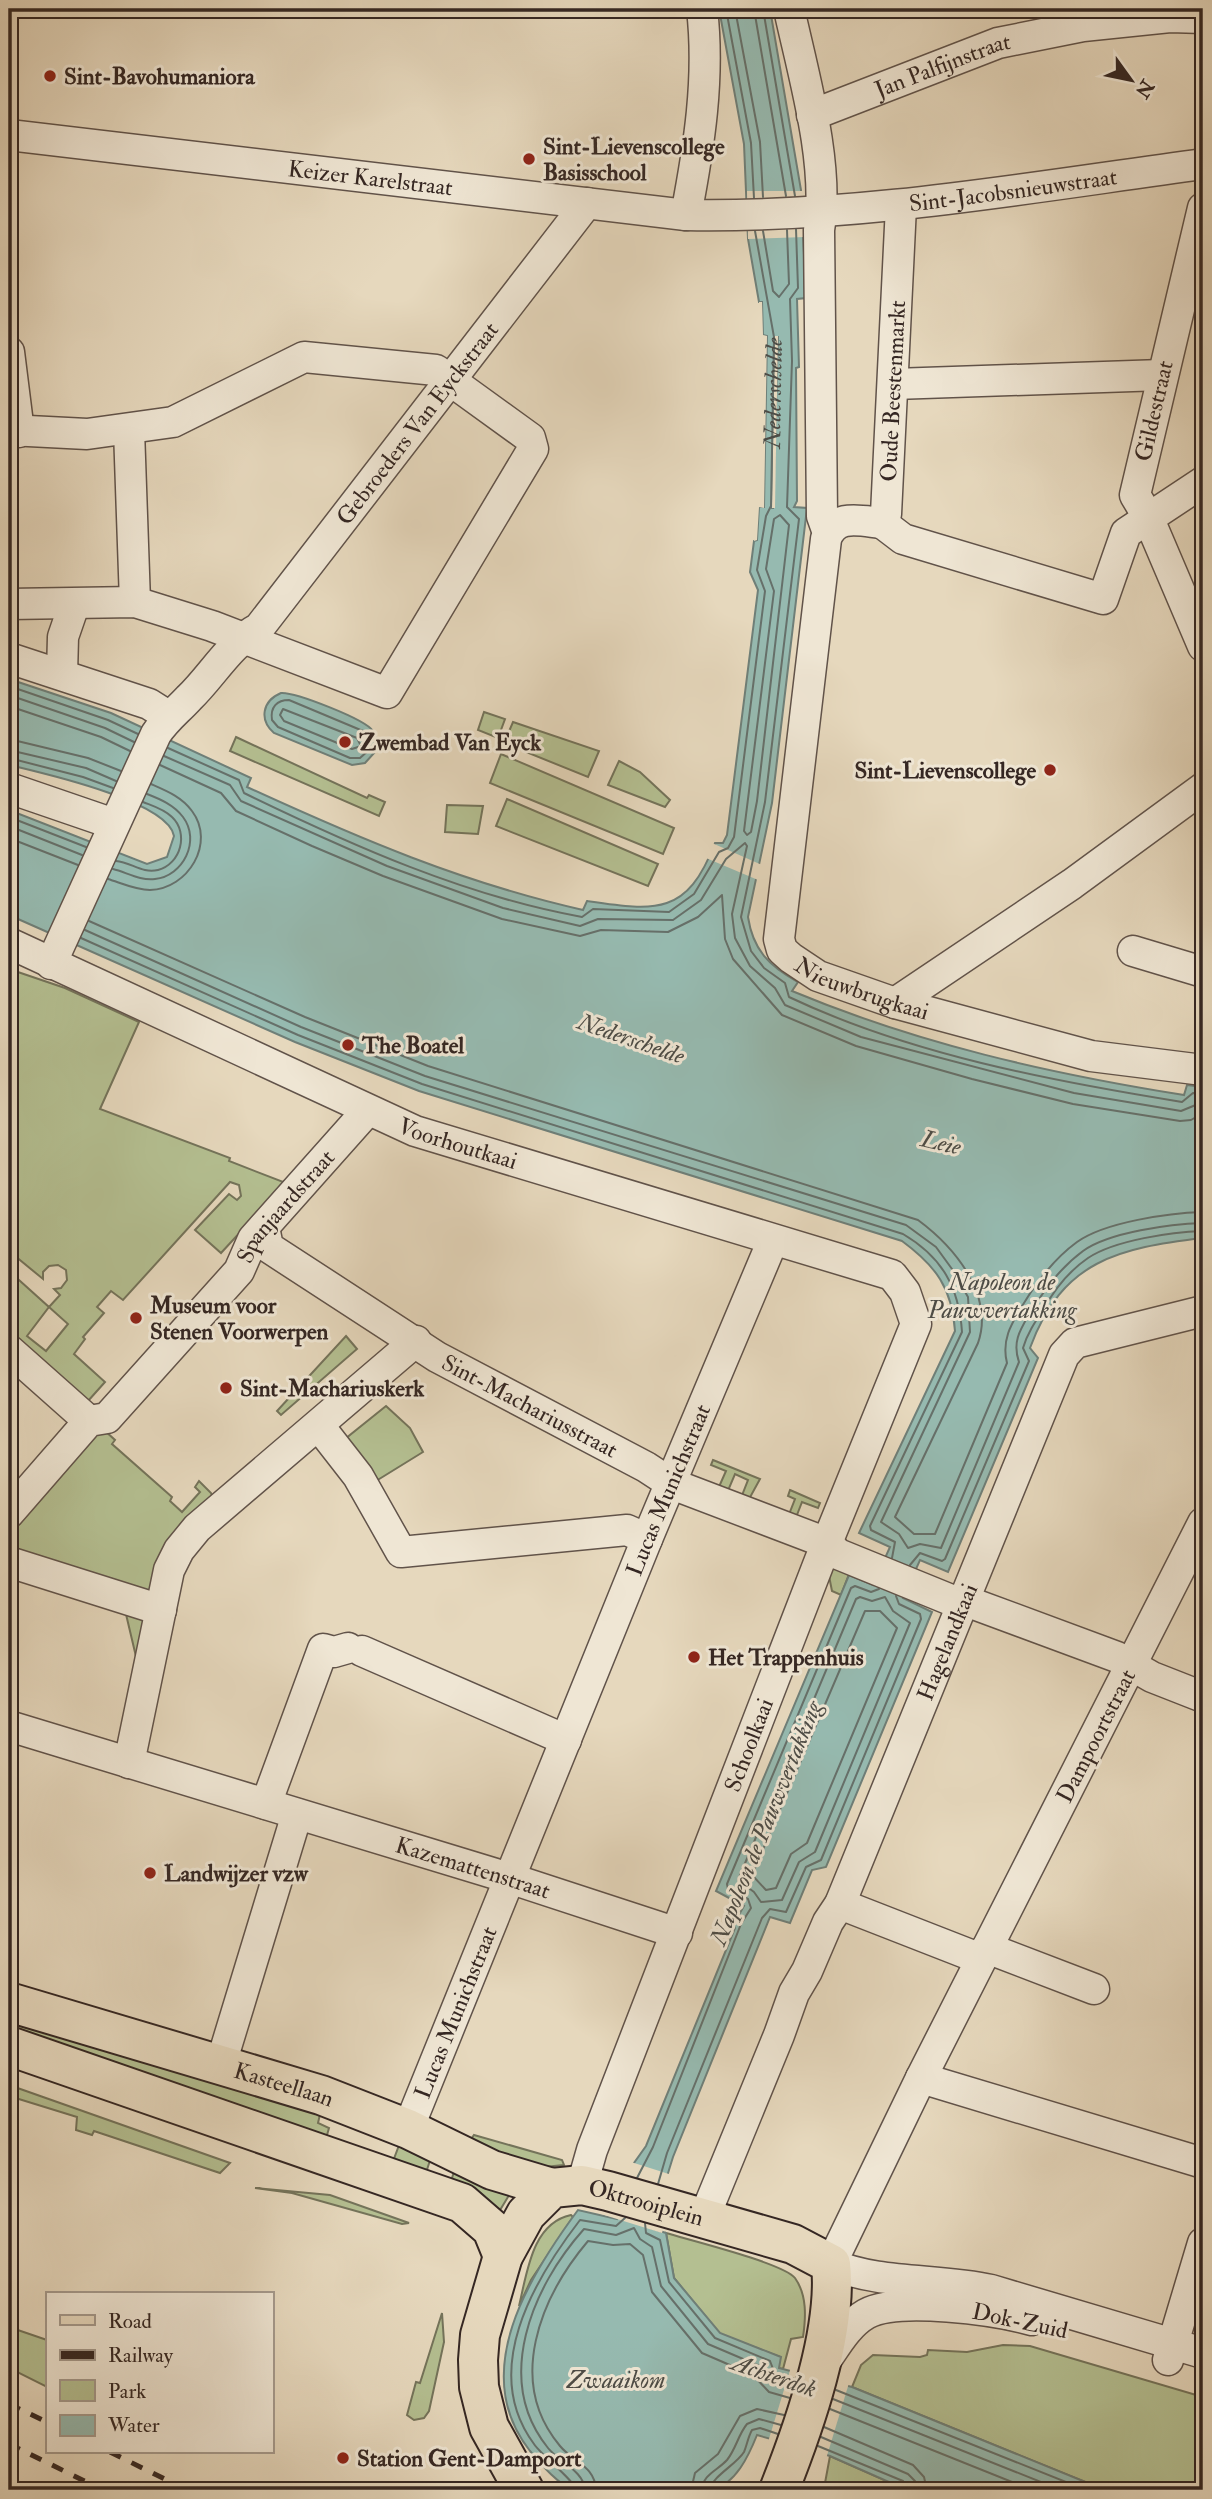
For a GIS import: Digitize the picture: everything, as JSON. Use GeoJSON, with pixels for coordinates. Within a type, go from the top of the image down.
{"type":"FeatureCollection","features":[{"type":"Feature","properties":{"kind":"main road","name":"Kasteellaan"},"geometry":{"type":"LineString","coordinates":[[9,2002],[321,2095],[408,2129],[492,2170],[581,2188]]}},
{"type":"Feature","properties":{"kind":"main road"},"geometry":{"type":"LineString","coordinates":[[9,2046],[462,2203],[492,2229],[503,2256]]}},
{"type":"Feature","properties":{"kind":"main road","name":"Oktrooiplein"},"geometry":{"type":"LineString","coordinates":[[581,2188],[687,2213],[793,2244],[831,2264]]}},
{"type":"Feature","properties":{"kind":"main road"},"geometry":{"type":"LineString","coordinates":[[524,2490],[496,2443],[479,2387],[480,2335],[503,2256],[526,2214],[581,2188]]}},
{"type":"Feature","properties":{"kind":"main road"},"geometry":{"type":"LineString","coordinates":[[779,2490],[793,2455],[818,2371],[834,2291],[831,2264]]}},
{"type":"Feature","properties":{"kind":"street"},"geometry":{"type":"LineString","coordinates":[[686,215],[703,106],[706,43],[702,9]]}},
{"type":"Feature","properties":{"kind":"street","name":"Nieuwbrugkaai"},"geometry":{"type":"LineString","coordinates":[[789,9],[812,115],[814,212],[819,230],[822,516],[831,530],[779,939],[782,950],[818,976],[895,1003],[1091,1056],[1203,1070]]}},
{"type":"Feature","properties":{"kind":"street","name":"Jan Palfijnstraat"},"geometry":{"type":"LineString","coordinates":[[812,115],[998,43],[1083,26],[1170,17],[1203,18]]}},
{"type":"Feature","properties":{"kind":"street","name":"Keizer Karelstraat"},"geometry":{"type":"LineString","coordinates":[[9,135],[686,215],[740,216],[814,212]]}},
{"type":"Feature","properties":{"kind":"street","name":"Sint-Jacobsnieuwstraat"},"geometry":{"type":"LineString","coordinates":[[814,212],[901,206],[1203,164]]}},
{"type":"Feature","properties":{"kind":"street","name":"Gebroeders Van Eyckstraat"},"geometry":{"type":"LineString","coordinates":[[162,725],[189,699],[242,638],[259,628],[454,380],[587,203]]}},
{"type":"Feature","properties":{"kind":"street","name":"Oude Beestenmarkt"},"geometry":{"type":"LineString","coordinates":[[882,523],[887,514],[901,206]]}},
{"type":"Feature","properties":{"kind":"street","name":"Gildestraat"},"geometry":{"type":"LineString","coordinates":[[1203,208],[1135,495],[1149,517],[1203,646]]}},
{"type":"Feature","properties":{"kind":"street"},"geometry":{"type":"LineString","coordinates":[[9,352],[14,431],[87,434],[173,422],[304,357],[427,368],[454,380],[530,438],[533,449],[387,693],[242,638],[135,602],[74,605],[46,601],[9,604]]}},
{"type":"Feature","properties":{"kind":"street"},"geometry":{"type":"LineString","coordinates":[[894,384],[1162,375]]}},
{"type":"Feature","properties":{"kind":"street"},"geometry":{"type":"LineString","coordinates":[[129,430],[135,602]]}},
{"type":"Feature","properties":{"kind":"street"},"geometry":{"type":"LineString","coordinates":[[831,530],[843,520],[882,523],[903,540],[1103,599],[1126,533],[1203,482]]}},
{"type":"Feature","properties":{"kind":"street"},"geometry":{"type":"LineString","coordinates":[[62,674],[63,637],[74,605]]}},
{"type":"Feature","properties":{"kind":"street"},"geometry":{"type":"LineString","coordinates":[[9,658],[149,704],[162,725],[57,951]]}},
{"type":"Feature","properties":{"kind":"street"},"geometry":{"type":"LineString","coordinates":[[9,788],[114,824]]}},
{"type":"Feature","properties":{"kind":"street"},"geometry":{"type":"LineString","coordinates":[[895,1003],[1072,884],[1203,788]]}},
{"type":"Feature","properties":{"kind":"street","name":"Voorhoutkaai"},"geometry":{"type":"LineString","coordinates":[[9,943],[57,951],[367,1111],[415,1131],[892,1275],[905,1292],[911,1307]]}},
{"type":"Feature","properties":{"kind":"street"},"geometry":{"type":"LineString","coordinates":[[1133,951],[1203,972]]}},
{"type":"Feature","properties":{"kind":"street","name":"Spanjaardstraat"},"geometry":{"type":"LineString","coordinates":[[9,1513],[239,1271],[259,1233],[367,1111]]}},
{"type":"Feature","properties":{"kind":"street"},"geometry":{"type":"LineString","coordinates":[[106,1409],[102,1396],[223,1262],[259,1233]]}},
{"type":"Feature","properties":{"kind":"street","name":"Sint-Machariusstraat"},"geometry":{"type":"LineString","coordinates":[[259,1233],[268,1247],[437,1357],[657,1473],[672,1484],[951,1597],[1132,1665],[1203,1697]]}},
{"type":"Feature","properties":{"kind":"street","name":"Lucas Munichstraat"},"geometry":{"type":"LineString","coordinates":[[408,2129],[773,1240]]}},
{"type":"Feature","properties":{"kind":"street","name":"Schoolkaai"},"geometry":{"type":"LineString","coordinates":[[581,2188],[592,2150],[677,1933],[833,1548],[916,1324],[911,1307]]}},
{"type":"Feature","properties":{"kind":"street","name":"Hagelandkaai"},"geometry":{"type":"LineString","coordinates":[[687,2213],[779,2035],[794,1993],[807,1971],[828,1922],[840,1904],[951,1597],[1065,1355],[1075,1343],[1203,1311]]}},
{"type":"Feature","properties":{"kind":"street"},"geometry":{"type":"LineString","coordinates":[[138,1765],[161,1609],[169,1570],[180,1550],[197,1528],[416,1341]]}},
{"type":"Feature","properties":{"kind":"street"},"geometry":{"type":"LineString","coordinates":[[9,1350],[106,1409]]}},
{"type":"Feature","properties":{"kind":"street"},"geometry":{"type":"LineString","coordinates":[[319,1426],[358,1476],[401,1552],[627,1530],[648,1539]]}},
{"type":"Feature","properties":{"kind":"street","name":"Dampoortstraat"},"geometry":{"type":"LineString","coordinates":[[831,2264],[921,2078],[1203,1524]]}},
{"type":"Feature","properties":{"kind":"street"},"geometry":{"type":"LineString","coordinates":[[9,1562],[161,1609]]}},
{"type":"Feature","properties":{"kind":"street"},"geometry":{"type":"LineString","coordinates":[[266,1804],[345,1650],[566,1740]]}},
{"type":"Feature","properties":{"kind":"street","name":"Kazemattenstraat"},"geometry":{"type":"LineString","coordinates":[[9,1726],[509,1878],[677,1933]]}},
{"type":"Feature","properties":{"kind":"street"},"geometry":{"type":"LineString","coordinates":[[220,2067],[297,1814]]}},
{"type":"Feature","properties":{"kind":"street"},"geometry":{"type":"LineString","coordinates":[[840,1904],[1094,1989]]}},
{"type":"Feature","properties":{"kind":"street"},"geometry":{"type":"LineString","coordinates":[[921,2078],[1203,2163]]}},
{"type":"Feature","properties":{"kind":"street"},"geometry":{"type":"LineString","coordinates":[[1170,2352],[1203,2243]]}},
{"type":"Feature","properties":{"kind":"street","name":"Dok-Zuid"},"geometry":{"type":"LineString","coordinates":[[831,2264],[868,2276],[963,2284],[991,2290],[1170,2352],[1203,2371]]}},
{"type":"Feature","properties":{"kind":"street","name":"Dok-Zuid"},"geometry":{"type":"LineString","coordinates":[[818,2371],[856,2321],[876,2310],[897,2306],[1004,2313],[1170,2352],[1203,2353]]}},
{"type":"Feature","properties":{"kind":"green space"},"geometry":{"type":"Polygon","coordinates":[[[484,712],[505,719],[498,738],[478,730],[484,712]]]}},
{"type":"Feature","properties":{"kind":"green space"},"geometry":{"type":"Polygon","coordinates":[[[513,722],[599,751],[588,777],[504,743],[513,722]]]}},
{"type":"Feature","properties":{"kind":"green space"},"geometry":{"type":"Polygon","coordinates":[[[236,737],[367,798],[369,795],[385,802],[379,816],[230,751],[236,737]]]}},
{"type":"Feature","properties":{"kind":"green space"},"geometry":{"type":"Polygon","coordinates":[[[501,754],[674,828],[663,854],[490,783],[501,754]]]}},
{"type":"Feature","properties":{"kind":"green space"},"geometry":{"type":"Polygon","coordinates":[[[619,761],[640,772],[670,800],[665,807],[608,785],[619,761]]]}},
{"type":"Feature","properties":{"kind":"green space"},"geometry":{"type":"Polygon","coordinates":[[[507,799],[658,864],[648,886],[496,826],[507,799]]]}},
{"type":"Feature","properties":{"kind":"green space"},"geometry":{"type":"Polygon","coordinates":[[[447,805],[483,806],[478,834],[445,832],[447,805]]]}},
{"type":"Feature","properties":{"kind":"green space"},"geometry":{"type":"Polygon","coordinates":[[[9,969],[65,988],[139,1022],[100,1109],[230,1158],[229,1161],[283,1182],[289,1179],[221,1253],[195,1230],[229,1194],[237,1200],[241,1196],[239,1185],[230,1182],[123,1300],[111,1291],[97,1307],[104,1313],[83,1337],[85,1339],[74,1354],[105,1382],[88,1401],[9,1333],[9,1271],[49,1307],[60,1295],[54,1289],[61,1288],[67,1280],[66,1270],[58,1265],[49,1266],[43,1272],[43,1279],[9,1251],[9,969]],[[49,1307],[27,1336],[46,1351],[68,1324],[49,1307]]]}},
{"type":"Feature","properties":{"kind":"green space"},"geometry":{"type":"Polygon","coordinates":[[[346,1336],[357,1349],[281,1415],[277,1411],[346,1336]]]}},
{"type":"Feature","properties":{"kind":"green space"},"geometry":{"type":"Polygon","coordinates":[[[386,1406],[410,1428],[423,1452],[376,1481],[345,1439],[386,1406]]]}},
{"type":"Feature","properties":{"kind":"green space"},"geometry":{"type":"Polygon","coordinates":[[[104,1430],[115,1440],[112,1444],[172,1497],[170,1501],[182,1512],[200,1492],[195,1487],[199,1481],[211,1493],[214,1501],[149,1591],[140,1616],[144,1621],[138,1665],[125,1610],[9,1548],[9,1529],[96,1431],[104,1430]]]}},
{"type":"Feature","properties":{"kind":"green space"},"geometry":{"type":"Polygon","coordinates":[[[713,1460],[760,1479],[748,1501],[741,1498],[748,1480],[735,1474],[727,1493],[718,1489],[726,1471],[711,1465],[713,1460]]]}},
{"type":"Feature","properties":{"kind":"green space"},"geometry":{"type":"Polygon","coordinates":[[[790,1490],[820,1503],[818,1508],[802,1502],[795,1520],[788,1517],[795,1499],[788,1496],[790,1490]]]}},
{"type":"Feature","properties":{"kind":"green space"},"geometry":{"type":"Polygon","coordinates":[[[832,1567],[851,1569],[841,1595],[832,1591],[829,1576],[832,1567]]]}},
{"type":"Feature","properties":{"kind":"green space"},"geometry":{"type":"Polygon","coordinates":[[[9,2016],[321,2110],[318,2123],[329,2128],[325,2142],[9,2032],[9,2016]]]}},
{"type":"Feature","properties":{"kind":"green space"},"geometry":{"type":"Polygon","coordinates":[[[9,2085],[230,2163],[220,2173],[94,2131],[92,2135],[76,2130],[77,2117],[9,2096],[9,2085]]]}},
{"type":"Feature","properties":{"kind":"green space"},"geometry":{"type":"Polygon","coordinates":[[[474,2135],[562,2160],[564,2165],[534,2168],[469,2142],[474,2135]]]}},
{"type":"Feature","properties":{"kind":"green space"},"geometry":{"type":"Polygon","coordinates":[[[401,2140],[432,2154],[425,2176],[392,2164],[401,2140]]]}},
{"type":"Feature","properties":{"kind":"green space"},"geometry":{"type":"Polygon","coordinates":[[[456,2166],[511,2192],[497,2215],[450,2184],[456,2166]]]}},
{"type":"Feature","properties":{"kind":"green space"},"geometry":{"type":"Polygon","coordinates":[[[255,2188],[330,2195],[409,2223],[402,2224],[292,2193],[255,2188]]]}},
{"type":"Feature","properties":{"kind":"green space"},"geometry":{"type":"Polygon","coordinates":[[[571,2215],[573,2217],[531,2280],[519,2306],[533,2251],[548,2228],[571,2215]]]}},
{"type":"Feature","properties":{"kind":"green space"},"geometry":{"type":"Polygon","coordinates":[[[666,2233],[755,2259],[795,2278],[804,2299],[803,2337],[791,2339],[783,2369],[778,2368],[780,2357],[720,2334],[674,2278],[666,2233]]]}},
{"type":"Feature","properties":{"kind":"green space"},"geometry":{"type":"Polygon","coordinates":[[[442,2313],[444,2342],[429,2411],[424,2418],[414,2420],[407,2415],[416,2382],[420,2383],[442,2313]]]}},
{"type":"Feature","properties":{"kind":"green space"},"geometry":{"type":"Polygon","coordinates":[[[9,2327],[46,2340],[46,2386],[9,2368],[9,2327]]]}},
{"type":"Feature","properties":{"kind":"green space"},"geometry":{"type":"Polygon","coordinates":[[[1003,2345],[1030,2346],[1203,2397],[1203,2490],[1105,2490],[852,2387],[861,2365],[873,2355],[920,2357],[927,2355],[928,2350],[967,2352],[1003,2345]]]}},
{"type":"Feature","properties":{"kind":"green space"},"geometry":{"type":"Polygon","coordinates":[[[830,2456],[907,2490],[855,2490],[825,2483],[830,2456]]]}},
{"type":"Feature","properties":{"kind":"water"},"geometry":{"type":"Polygon","coordinates":[[[719,9],[770,9],[801,190],[806,298],[797,299],[799,367],[796,368],[797,501],[794,507],[807,508],[772,803],[748,917],[754,939],[771,963],[798,982],[792,991],[888,1027],[984,1055],[1083,1077],[1184,1095],[1187,1085],[1203,1087],[1203,1238],[1145,1247],[1097,1264],[1077,1277],[1059,1295],[1043,1318],[1030,1348],[1038,1358],[948,1572],[920,1560],[903,1598],[932,1612],[826,1867],[812,1870],[790,1923],[770,1917],[673,2157],[651,2228],[666,2233],[674,2278],[720,2333],[781,2357],[779,2368],[852,2387],[1105,2490],[907,2490],[830,2456],[757,2435],[746,2460],[735,2475],[712,2490],[580,2491],[568,2487],[556,2478],[530,2451],[512,2421],[504,2390],[505,2358],[512,2326],[525,2295],[559,2236],[578,2210],[617,2219],[634,2163],[646,2146],[735,1928],[733,1925],[744,1906],[716,1891],[849,1575],[873,1585],[890,1547],[859,1533],[955,1331],[950,1302],[940,1279],[924,1260],[902,1241],[419,1091],[295,1042],[9,915],[9,810],[147,864],[167,857],[174,836],[167,823],[128,800],[102,790],[9,765],[9,679],[111,713],[251,778],[247,787],[288,806],[412,858],[495,887],[583,910],[587,901],[632,906],[666,903],[680,896],[693,884],[715,843],[723,843],[727,835],[758,590],[750,572],[754,541],[757,540],[759,507],[764,507],[767,336],[763,335],[762,302],[759,302],[748,239],[744,144],[719,9]],[[775,337],[772,508],[773,508],[778,337],[775,337]]]}},
{"type":"Feature","properties":{"kind":"water"},"geometry":{"type":"Polygon","coordinates":[[[281,693],[329,707],[367,726],[375,736],[375,752],[365,763],[352,765],[274,733],[266,722],[265,711],[270,701],[281,693]]]}},
{"type":"Feature","properties":{"kind":"pier"},"geometry":{"type":"Polygon","coordinates":[[[747,191],[803,191],[805,237],[748,239],[747,191]]]}},
{"type":"Feature","properties":{"kind":"pier"},"geometry":{"type":"Polygon","coordinates":[[[759,302],[762,302],[763,335],[767,336],[764,508],[759,507],[757,540],[754,541],[757,504],[761,504],[763,339],[760,336],[759,302]]]}},
{"type":"Feature","properties":{"kind":"pier"},"geometry":{"type":"Polygon","coordinates":[[[775,336],[778,336],[775,508],[772,508],[775,336]]]}},
{"type":"Feature","properties":{"kind":"pier"},"geometry":{"type":"Polygon","coordinates":[[[712,843],[762,865],[758,880],[706,858],[712,843]]]}},
{"type":"Feature","properties":{"kind":"pier"},"geometry":{"type":"Polygon","coordinates":[[[631,2162],[672,2175],[655,2226],[663,2229],[662,2233],[601,2214],[614,2215],[631,2162]]]}},
{"type":"Feature","properties":{"kind":"pier"},"geometry":{"type":"Polygon","coordinates":[[[791,2367],[849,2383],[826,2459],[768,2442],[791,2367]]]}},
{"type":"Feature","properties":{"kind":"railway"},"geometry":{"type":"LineString","coordinates":[[9,2404],[46,2422]]}},
{"type":"Feature","properties":{"kind":"railway"},"geometry":{"type":"LineString","coordinates":[[9,2444],[103,2490]]}},
{"type":"Feature","properties":{"kind":"railway"},"geometry":{"type":"LineString","coordinates":[[114,2454],[187,2490]]}},
{"type":"Feature","properties":{"kind":"place","name":"Sint-Bavohumaniora"},"geometry":{"type":"Point","coordinates":[50,76]}},
{"type":"Feature","properties":{"kind":"place","name":"Sint-Lievenscollege Basisschool"},"geometry":{"type":"Point","coordinates":[529,159]}},
{"type":"Feature","properties":{"kind":"place","name":"Zwembad Van Eyck"},"geometry":{"type":"Point","coordinates":[345,742]}},
{"type":"Feature","properties":{"kind":"place","name":"Sint-Lievenscollege"},"geometry":{"type":"Point","coordinates":[1050,770]}},
{"type":"Feature","properties":{"kind":"place","name":"The Boatel"},"geometry":{"type":"Point","coordinates":[348,1045]}},
{"type":"Feature","properties":{"kind":"place","name":"Museum voor Stenen Voorwerpen"},"geometry":{"type":"Point","coordinates":[136,1318]}},
{"type":"Feature","properties":{"kind":"place","name":"Sint-Machariuskerk"},"geometry":{"type":"Point","coordinates":[226,1388]}},
{"type":"Feature","properties":{"kind":"place","name":"Het Trappenhuis"},"geometry":{"type":"Point","coordinates":[694,1657]}},
{"type":"Feature","properties":{"kind":"place","name":"Landwijzer vzw"},"geometry":{"type":"Point","coordinates":[150,1873]}},
{"type":"Feature","properties":{"kind":"place","name":"Station Gent-Dampoort"},"geometry":{"type":"Point","coordinates":[343,2458]}},
{"type":"Feature","properties":{"kind":"water label","name":"Nederschelde"},"geometry":{"type":"Point","coordinates":[770,392]}},
{"type":"Feature","properties":{"kind":"water label","name":"Nederschelde"},"geometry":{"type":"Point","coordinates":[631,1039]}},
{"type":"Feature","properties":{"kind":"water label","name":"Leie"},"geometry":{"type":"Point","coordinates":[941,1143]}},
{"type":"Feature","properties":{"kind":"water label","name":"Napoleon de Pauwvertakking"},"geometry":{"type":"Point","coordinates":[1002,1296]}},
{"type":"Feature","properties":{"kind":"water label","name":"Napoleon de Pauwvertakking"},"geometry":{"type":"Point","coordinates":[766,1823]}},
{"type":"Feature","properties":{"kind":"water label","name":"Achterdok"},"geometry":{"type":"Point","coordinates":[774,2376]}},
{"type":"Feature","properties":{"kind":"water label","name":"Zwaaikom"},"geometry":{"type":"Point","coordinates":[616,2380]}}]}
